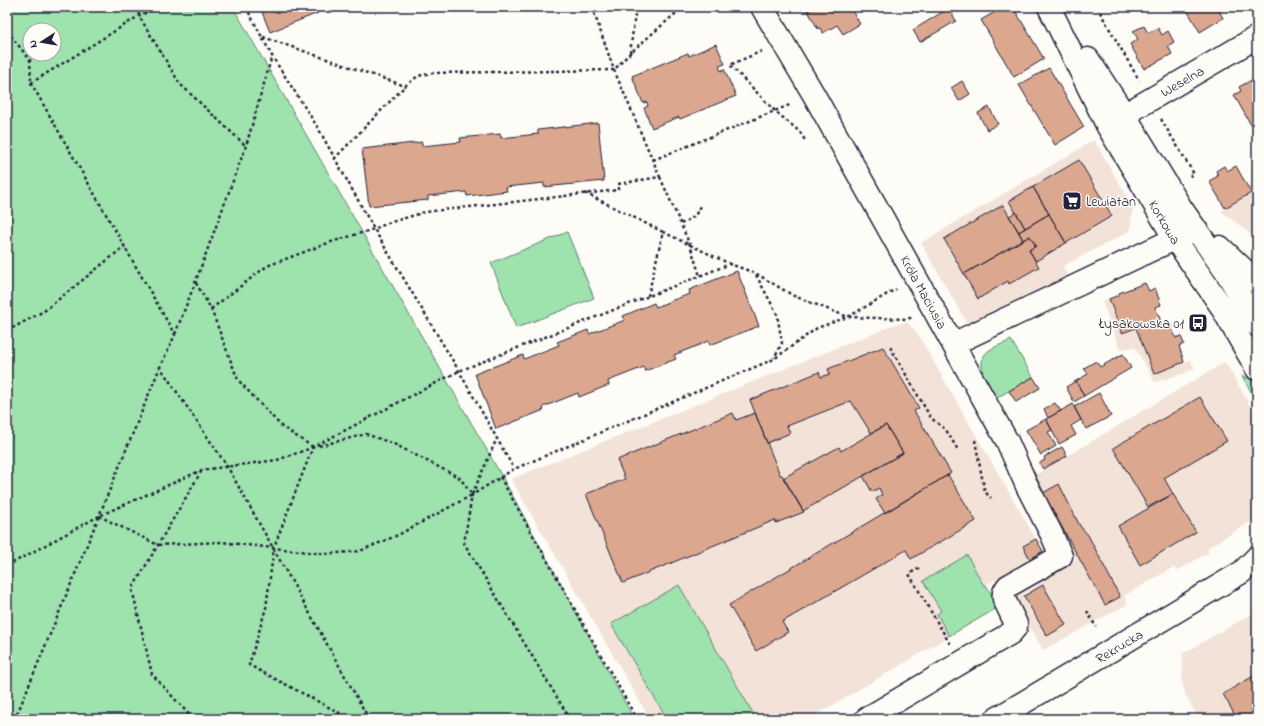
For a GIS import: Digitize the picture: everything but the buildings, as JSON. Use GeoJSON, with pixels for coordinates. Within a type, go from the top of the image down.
{"type":"FeatureCollection","features":[{"type":"Feature","properties":{"kind":"street","name":"Króla Maciusia"},"geometry":{"type":"LineString","coordinates":[[762,7],[953,344],[1195,229]]}},
{"type":"Feature","properties":{"kind":"street","name":"Korkowa"},"geometry":{"type":"LineString","coordinates":[[1049,7],[1116,120],[1228,275],[1257,325]]}},
{"type":"Feature","properties":{"kind":"street","name":"Korkowa"},"geometry":{"type":"LineString","coordinates":[[1054,7],[1116,120],[1175,239],[1220,306],[1257,368]]}},
{"type":"Feature","properties":{"kind":"street","name":"Weselna"},"geometry":{"type":"LineString","coordinates":[[1116,120],[1257,37]]}},
{"type":"Feature","properties":{"kind":"street"},"geometry":{"type":"LineString","coordinates":[[1195,229],[1220,247],[1257,282]]}},
{"type":"Feature","properties":{"kind":"street"},"geometry":{"type":"LineString","coordinates":[[866,719],[1011,634],[1016,627],[1016,624],[1004,599],[1003,594],[1005,590],[1008,586],[1061,556],[1007,441],[953,344]]}},
{"type":"Feature","properties":{"kind":"street","name":"Rekrucka"},"geometry":{"type":"LineString","coordinates":[[996,719],[1249,570],[1257,557]]}},
{"type":"Feature","properties":{"kind":"path"},"geometry":{"type":"LineString","coordinates":[[138,7],[139,16],[180,84],[246,146]]}},
{"type":"Feature","properties":{"kind":"path"},"geometry":{"type":"LineString","coordinates":[[31,83],[139,16],[158,7]]}},
{"type":"Feature","properties":{"kind":"path"},"geometry":{"type":"LineString","coordinates":[[246,7],[272,56],[318,128],[374,229],[459,371],[514,469]]}},
{"type":"Feature","properties":{"kind":"path"},"geometry":{"type":"LineString","coordinates":[[592,7],[614,70],[690,245],[700,276]]}},
{"type":"Feature","properties":{"kind":"path"},"geometry":{"type":"LineString","coordinates":[[630,53],[636,7]]}},
{"type":"Feature","properties":{"kind":"path"},"geometry":{"type":"LineString","coordinates":[[334,159],[405,86],[418,76],[431,73],[614,70],[630,53],[683,7]]}},
{"type":"Feature","properties":{"kind":"path"},"geometry":{"type":"LineString","coordinates":[[1097,7],[1100,13]]}},
{"type":"Feature","properties":{"kind":"path"},"geometry":{"type":"LineString","coordinates":[[7,31],[30,60],[31,83],[175,335]]}},
{"type":"Feature","properties":{"kind":"path"},"geometry":{"type":"LineString","coordinates":[[262,37],[405,86]]}},
{"type":"Feature","properties":{"kind":"path"},"geometry":{"type":"LineString","coordinates":[[766,49],[730,65],[776,111],[800,132],[806,142]]}},
{"type":"Feature","properties":{"kind":"path"},"geometry":{"type":"LineString","coordinates":[[15,719],[160,367],[175,335],[246,146],[272,56]]}},
{"type":"Feature","properties":{"kind":"path"},"geometry":{"type":"LineString","coordinates":[[653,160],[797,102]]}},
{"type":"Feature","properties":{"kind":"path"},"geometry":{"type":"LineString","coordinates":[[211,309],[267,266],[328,243],[425,212],[618,190],[618,184],[660,177]]}},
{"type":"Feature","properties":{"kind":"path"},"geometry":{"type":"LineString","coordinates":[[584,193],[730,264],[755,273],[794,296],[848,317],[907,320],[918,316]]}},
{"type":"Feature","properties":{"kind":"path"},"geometry":{"type":"LineString","coordinates":[[681,224],[695,216],[700,206]]}},
{"type":"Feature","properties":{"kind":"path"},"geometry":{"type":"LineString","coordinates":[[648,296],[663,232]]}},
{"type":"Feature","properties":{"kind":"path"},"geometry":{"type":"LineString","coordinates":[[7,331],[44,311],[125,246]]}},
{"type":"Feature","properties":{"kind":"path"},"geometry":{"type":"LineString","coordinates":[[351,719],[249,665],[266,608],[274,547],[313,447],[459,371],[730,264]]}},
{"type":"Feature","properties":{"kind":"path"},"geometry":{"type":"LineString","coordinates":[[755,273],[777,314],[782,342],[774,359]]}},
{"type":"Feature","properties":{"kind":"path"},"geometry":{"type":"LineString","coordinates":[[99,516],[158,544],[221,542],[326,554],[360,551],[398,535],[472,495],[514,469],[774,359],[817,328],[848,317],[916,278]]}},
{"type":"Feature","properties":{"kind":"path"},"geometry":{"type":"LineString","coordinates":[[195,283],[211,309],[238,380],[282,427],[313,447]]}},
{"type":"Feature","properties":{"kind":"path"},"geometry":{"type":"LineString","coordinates":[[890,348],[931,418],[946,430],[958,450]]}},
{"type":"Feature","properties":{"kind":"path"},"geometry":{"type":"LineString","coordinates":[[160,367],[228,466],[369,719]]}},
{"type":"Feature","properties":{"kind":"path"},"geometry":{"type":"LineString","coordinates":[[7,566],[99,516],[202,470],[276,460],[313,447],[366,434],[394,444],[460,478],[472,495]]}},
{"type":"Feature","properties":{"kind":"path"},"geometry":{"type":"LineString","coordinates":[[497,438],[472,495],[464,543],[570,719]]}},
{"type":"Feature","properties":{"kind":"path"},"geometry":{"type":"LineString","coordinates":[[975,440],[984,488],[991,498]]}},
{"type":"Feature","properties":{"kind":"path"},"geometry":{"type":"LineString","coordinates":[[193,719],[152,674],[132,589],[202,470]]}},
{"type":"Feature","properties":{"kind":"path"},"geometry":{"type":"LineString","coordinates":[[500,478],[637,719]]}},
{"type":"Feature","properties":{"kind":"path"},"geometry":{"type":"LineString","coordinates":[[919,568],[909,574],[946,638]]}},
{"type":"Feature","properties":{"kind":"path"},"geometry":{"type":"LineString","coordinates":[[1087,611],[1096,627]]}},
{"type":"Feature","properties":{"kind":"shaded area"},"geometry":{"type":"Polygon","coordinates":[[[1094,140],[1133,207],[1130,231],[1063,266],[1069,280],[973,325],[968,325],[921,243],[1094,140]]]}},
{"type":"Feature","properties":{"kind":"shaded area"},"geometry":{"type":"Polygon","coordinates":[[[1257,190],[1257,239],[1221,211],[1257,190]]]}},
{"type":"Feature","properties":{"kind":"shaded area"},"geometry":{"type":"Polygon","coordinates":[[[1145,283],[1149,291],[1155,288],[1161,305],[1156,307],[1163,326],[1170,324],[1176,337],[1181,336],[1184,344],[1179,346],[1184,362],[1190,360],[1195,368],[1185,373],[1155,382],[1135,347],[1120,349],[1102,301],[1145,283]]]}},
{"type":"Feature","properties":{"kind":"shaded area"},"geometry":{"type":"Polygon","coordinates":[[[907,322],[917,333],[1036,539],[1023,546],[1030,559],[986,585],[999,607],[809,719],[650,719],[511,479],[894,325],[907,322]]]}},
{"type":"Feature","properties":{"kind":"shaded area"},"geometry":{"type":"Polygon","coordinates":[[[1225,362],[1257,418],[1257,518],[1207,548],[1209,552],[1177,571],[1174,567],[1124,596],[1128,604],[1043,650],[1013,599],[1042,582],[1041,578],[1053,573],[1076,559],[1030,478],[1225,362]]]}},
{"type":"Feature","properties":{"kind":"shaded area"},"geometry":{"type":"Polygon","coordinates":[[[1257,608],[1257,719],[1199,719],[1185,694],[1182,681],[1182,654],[1255,612],[1257,608]]]}},
{"type":"Feature","properties":{"kind":"green space"},"geometry":{"type":"Polygon","coordinates":[[[7,7],[233,7],[504,480],[634,719],[7,719],[7,7]]]}},
{"type":"Feature","properties":{"kind":"green space"},"geometry":{"type":"Polygon","coordinates":[[[567,232],[594,298],[516,328],[491,263],[567,232]]]}},
{"type":"Feature","properties":{"kind":"green space"},"geometry":{"type":"Polygon","coordinates":[[[1011,340],[1033,377],[993,400],[979,374],[983,372],[983,359],[985,354],[989,351],[1011,340]]]}},
{"type":"Feature","properties":{"kind":"green space"},"geometry":{"type":"Polygon","coordinates":[[[1242,376],[1251,379],[1257,385],[1257,402],[1242,376]]]}},
{"type":"Feature","properties":{"kind":"green space"},"geometry":{"type":"Polygon","coordinates":[[[967,555],[984,586],[986,585],[999,607],[949,636],[937,614],[941,611],[923,581],[967,555]]]}},
{"type":"Feature","properties":{"kind":"green space"},"geometry":{"type":"Polygon","coordinates":[[[679,585],[754,715],[746,719],[667,719],[611,624],[679,585]]]}},
{"type":"Feature","properties":{"kind":"place","name":"Lewiatan"},"geometry":{"type":"Point","coordinates":[1072,201]}},
{"type":"Feature","properties":{"kind":"place","name":"Łysakowska 01"},"geometry":{"type":"Point","coordinates":[1198,323]}}]}
